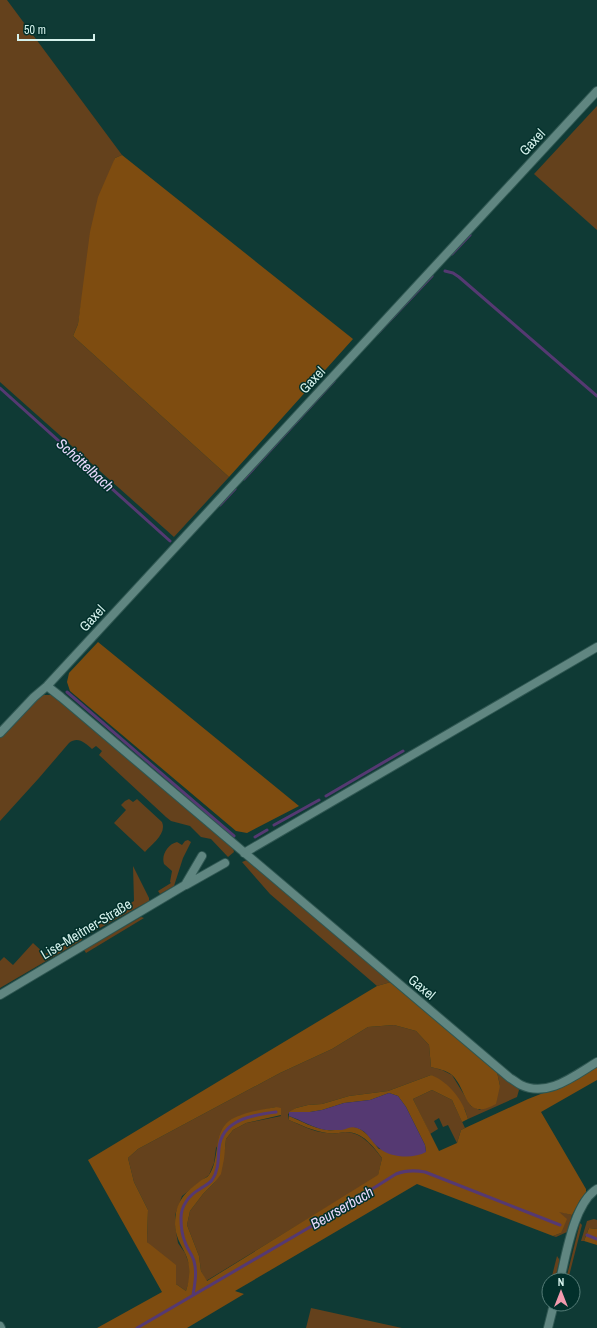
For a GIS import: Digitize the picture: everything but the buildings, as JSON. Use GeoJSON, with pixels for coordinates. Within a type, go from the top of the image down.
{"type":"FeatureCollection","features":[{"type":"Feature","properties":{"kind":"street","name":"Gaxel"},"geometry":{"type":"LineString","coordinates":[[0,733],[34,697],[47,686],[597,91]]}},
{"type":"Feature","properties":{"kind":"street"},"geometry":{"type":"LineString","coordinates":[[244,853],[597,647]]}},
{"type":"Feature","properties":{"kind":"street","name":"Gaxel"},"geometry":{"type":"LineString","coordinates":[[47,686],[504,1073],[521,1085],[532,1088],[544,1088],[557,1085],[597,1062]]}},
{"type":"Feature","properties":{"kind":"street","name":"Lise-Meitner-Straße"},"geometry":{"type":"LineString","coordinates":[[185,885],[202,856]]}},
{"type":"Feature","properties":{"kind":"street","name":"Lise-Meitner-Straße"},"geometry":{"type":"LineString","coordinates":[[0,995],[224,862]]}},
{"type":"Feature","properties":{"kind":"street"},"geometry":{"type":"LineString","coordinates":[[562,1272],[576,1221],[588,1197],[597,1189]]}},
{"type":"Feature","properties":{"kind":"street"},"geometry":{"type":"LineString","coordinates":[[548,1328],[552,1312]]}},
{"type":"Feature","properties":{"kind":"shaded area"},"geometry":{"type":"Polygon","coordinates":[[[0,0],[7,0],[122,155],[115,158],[84,286],[78,324],[73,336],[229,477],[174,537],[0,382],[0,0]]]}},
{"type":"Feature","properties":{"kind":"shaded area"},"geometry":{"type":"Polygon","coordinates":[[[597,106],[597,230],[534,174],[597,106]]]}},
{"type":"Feature","properties":{"kind":"shaded area"},"geometry":{"type":"Polygon","coordinates":[[[122,155],[353,339],[229,477],[73,336],[78,324],[90,232],[98,197],[115,158],[122,155]]]}},
{"type":"Feature","properties":{"kind":"shaded area"},"geometry":{"type":"Polygon","coordinates":[[[98,642],[299,806],[247,833],[236,831],[70,691],[67,682],[69,673],[98,642]]]}},
{"type":"Feature","properties":{"kind":"shaded area"},"geometry":{"type":"Polygon","coordinates":[[[44,695],[51,695],[58,698],[233,848],[234,852],[228,857],[211,839],[201,837],[190,826],[171,821],[99,755],[102,751],[96,746],[92,749],[78,740],[69,743],[0,821],[0,736],[37,698],[44,695]]]}},
{"type":"Feature","properties":{"kind":"shaded area"},"geometry":{"type":"Polygon","coordinates":[[[129,799],[133,802],[137,799],[162,822],[163,826],[161,835],[145,852],[114,823],[126,810],[121,805],[129,799]]]}},
{"type":"Feature","properties":{"kind":"shaded area"},"geometry":{"type":"Polygon","coordinates":[[[188,840],[191,842],[183,858],[174,886],[160,894],[158,891],[171,883],[172,871],[164,864],[163,861],[166,850],[174,843],[177,842],[182,845],[188,840]]]}},
{"type":"Feature","properties":{"kind":"shaded area"},"geometry":{"type":"Polygon","coordinates":[[[247,860],[391,982],[377,986],[270,894],[242,862],[247,860]]]}},
{"type":"Feature","properties":{"kind":"shaded area"},"geometry":{"type":"Polygon","coordinates":[[[133,866],[149,898],[149,901],[91,933],[89,931],[90,927],[104,919],[106,922],[113,918],[111,915],[134,901],[133,866]]]}},
{"type":"Feature","properties":{"kind":"shaded area"},"geometry":{"type":"Polygon","coordinates":[[[141,917],[144,918],[86,953],[84,950],[141,917]]]}},
{"type":"Feature","properties":{"kind":"shaded area"},"geometry":{"type":"Polygon","coordinates":[[[78,934],[83,936],[82,940],[0,988],[0,961],[4,957],[13,965],[33,943],[45,954],[78,934]]]}},
{"type":"Feature","properties":{"kind":"shaded area"},"geometry":{"type":"Polygon","coordinates":[[[391,982],[497,1072],[500,1086],[496,1104],[486,1109],[472,1107],[457,1081],[450,1073],[431,1067],[429,1045],[416,1031],[394,1025],[368,1027],[332,1049],[280,1073],[138,1149],[128,1158],[134,1182],[148,1210],[147,1242],[176,1265],[176,1284],[186,1291],[189,1267],[187,1258],[176,1232],[176,1210],[184,1195],[193,1186],[209,1175],[215,1162],[219,1139],[224,1126],[229,1121],[240,1115],[276,1107],[281,1108],[281,1115],[246,1123],[233,1130],[226,1139],[221,1174],[190,1211],[187,1225],[199,1256],[201,1271],[207,1281],[378,1175],[382,1158],[371,1144],[362,1137],[351,1132],[327,1133],[317,1131],[289,1120],[289,1116],[312,1126],[327,1130],[348,1127],[358,1128],[373,1141],[379,1149],[426,1152],[425,1145],[406,1107],[398,1096],[389,1093],[370,1100],[344,1103],[322,1110],[310,1112],[289,1112],[296,1108],[322,1104],[349,1096],[388,1091],[431,1075],[444,1082],[454,1092],[463,1105],[468,1119],[462,1122],[452,1100],[432,1090],[413,1099],[439,1151],[457,1143],[461,1130],[528,1099],[556,1088],[597,1064],[597,1080],[541,1112],[586,1189],[586,1192],[572,1215],[559,1212],[567,1219],[561,1233],[553,1236],[417,1184],[235,1291],[244,1294],[187,1328],[97,1328],[162,1292],[88,1160],[377,986],[391,982]]]}},
{"type":"Feature","properties":{"kind":"shaded area"},"geometry":{"type":"Polygon","coordinates":[[[394,1025],[416,1031],[429,1045],[431,1067],[452,1075],[471,1106],[480,1110],[500,1086],[497,1072],[518,1087],[519,1090],[517,1097],[468,1119],[465,1110],[431,1075],[388,1091],[349,1096],[322,1104],[296,1108],[288,1114],[289,1120],[317,1131],[332,1133],[345,1132],[362,1137],[382,1158],[378,1176],[206,1281],[201,1271],[199,1256],[187,1225],[190,1211],[203,1194],[215,1182],[225,1148],[226,1139],[233,1130],[246,1123],[281,1116],[276,1107],[239,1116],[216,1148],[214,1163],[209,1175],[182,1196],[175,1215],[175,1226],[178,1243],[185,1253],[189,1264],[190,1278],[186,1291],[176,1284],[147,1242],[148,1210],[134,1182],[128,1158],[138,1149],[280,1073],[332,1049],[368,1027],[394,1025]]]}},
{"type":"Feature","properties":{"kind":"shaded area"},"geometry":{"type":"Polygon","coordinates":[[[432,1090],[452,1100],[465,1128],[461,1130],[457,1143],[448,1125],[443,1127],[439,1118],[434,1121],[438,1129],[430,1134],[413,1099],[432,1090]]]}},
{"type":"Feature","properties":{"kind":"shaded area"},"geometry":{"type":"Polygon","coordinates":[[[389,1093],[398,1096],[406,1107],[425,1145],[426,1152],[415,1156],[396,1156],[379,1148],[367,1134],[355,1127],[342,1130],[326,1130],[316,1128],[289,1116],[289,1112],[310,1112],[322,1110],[344,1103],[370,1100],[389,1093]]]}},
{"type":"Feature","properties":{"kind":"shaded area"},"geometry":{"type":"Polygon","coordinates":[[[558,1211],[572,1215],[567,1232],[556,1237],[553,1236],[561,1233],[558,1211]]]}},
{"type":"Feature","properties":{"kind":"shaded area"},"geometry":{"type":"Polygon","coordinates":[[[594,1219],[597,1220],[597,1229],[589,1228],[584,1241],[581,1241],[587,1221],[594,1219]]]}},
{"type":"Feature","properties":{"kind":"shaded area"},"geometry":{"type":"Polygon","coordinates":[[[580,1223],[582,1225],[570,1272],[568,1272],[580,1223]]]}},
{"type":"Feature","properties":{"kind":"shaded area"},"geometry":{"type":"Polygon","coordinates":[[[589,1228],[597,1229],[597,1245],[584,1241],[589,1228]]]}},
{"type":"Feature","properties":{"kind":"shaded area"},"geometry":{"type":"Polygon","coordinates":[[[557,1256],[559,1262],[557,1272],[553,1272],[557,1256]]]}},
{"type":"Feature","properties":{"kind":"shaded area"},"geometry":{"type":"Polygon","coordinates":[[[311,1308],[402,1328],[306,1328],[311,1308]]]}},
{"type":"Feature","properties":{"kind":"waterway"},"geometry":{"type":"LineString","coordinates":[[452,254],[470,235]]}},
{"type":"Feature","properties":{"kind":"waterway"},"geometry":{"type":"LineString","coordinates":[[445,271],[453,273],[459,277],[597,396]]}},
{"type":"Feature","properties":{"kind":"waterway"},"geometry":{"type":"LineString","coordinates":[[378,333],[432,276]]}},
{"type":"Feature","properties":{"kind":"waterway","name":"Schöttelbach"},"geometry":{"type":"LineString","coordinates":[[244,479],[334,381]]}},
{"type":"Feature","properties":{"kind":"waterway","name":"Schöttelbach"},"geometry":{"type":"LineString","coordinates":[[0,388],[170,541]]}},
{"type":"Feature","properties":{"kind":"waterway","name":"Schöttelbach"},"geometry":{"type":"LineString","coordinates":[[220,505],[235,489]]}},
{"type":"Feature","properties":{"kind":"waterway"},"geometry":{"type":"LineString","coordinates":[[67,692],[234,836]]}},
{"type":"Feature","properties":{"kind":"waterway"},"geometry":{"type":"LineString","coordinates":[[326,796],[403,751]]}},
{"type":"Feature","properties":{"kind":"waterway"},"geometry":{"type":"LineString","coordinates":[[274,825],[319,800]]}},
{"type":"Feature","properties":{"kind":"waterway"},"geometry":{"type":"LineString","coordinates":[[255,837],[267,830]]}},
{"type":"Feature","properties":{"kind":"waterway"},"geometry":{"type":"LineString","coordinates":[[193,1295],[195,1265],[183,1236],[181,1221],[182,1209],[192,1194],[212,1180],[217,1168],[221,1138],[226,1131],[240,1120],[276,1112]]}},
{"type":"Feature","properties":{"kind":"waterway","name":"Beurserbach"},"geometry":{"type":"LineString","coordinates":[[137,1328],[334,1213],[396,1174],[403,1172],[425,1172],[560,1225]]}},
{"type":"Feature","properties":{"kind":"waterway","name":"Beurserbach"},"geometry":{"type":"LineString","coordinates":[[587,1235],[597,1239]]}}]}
